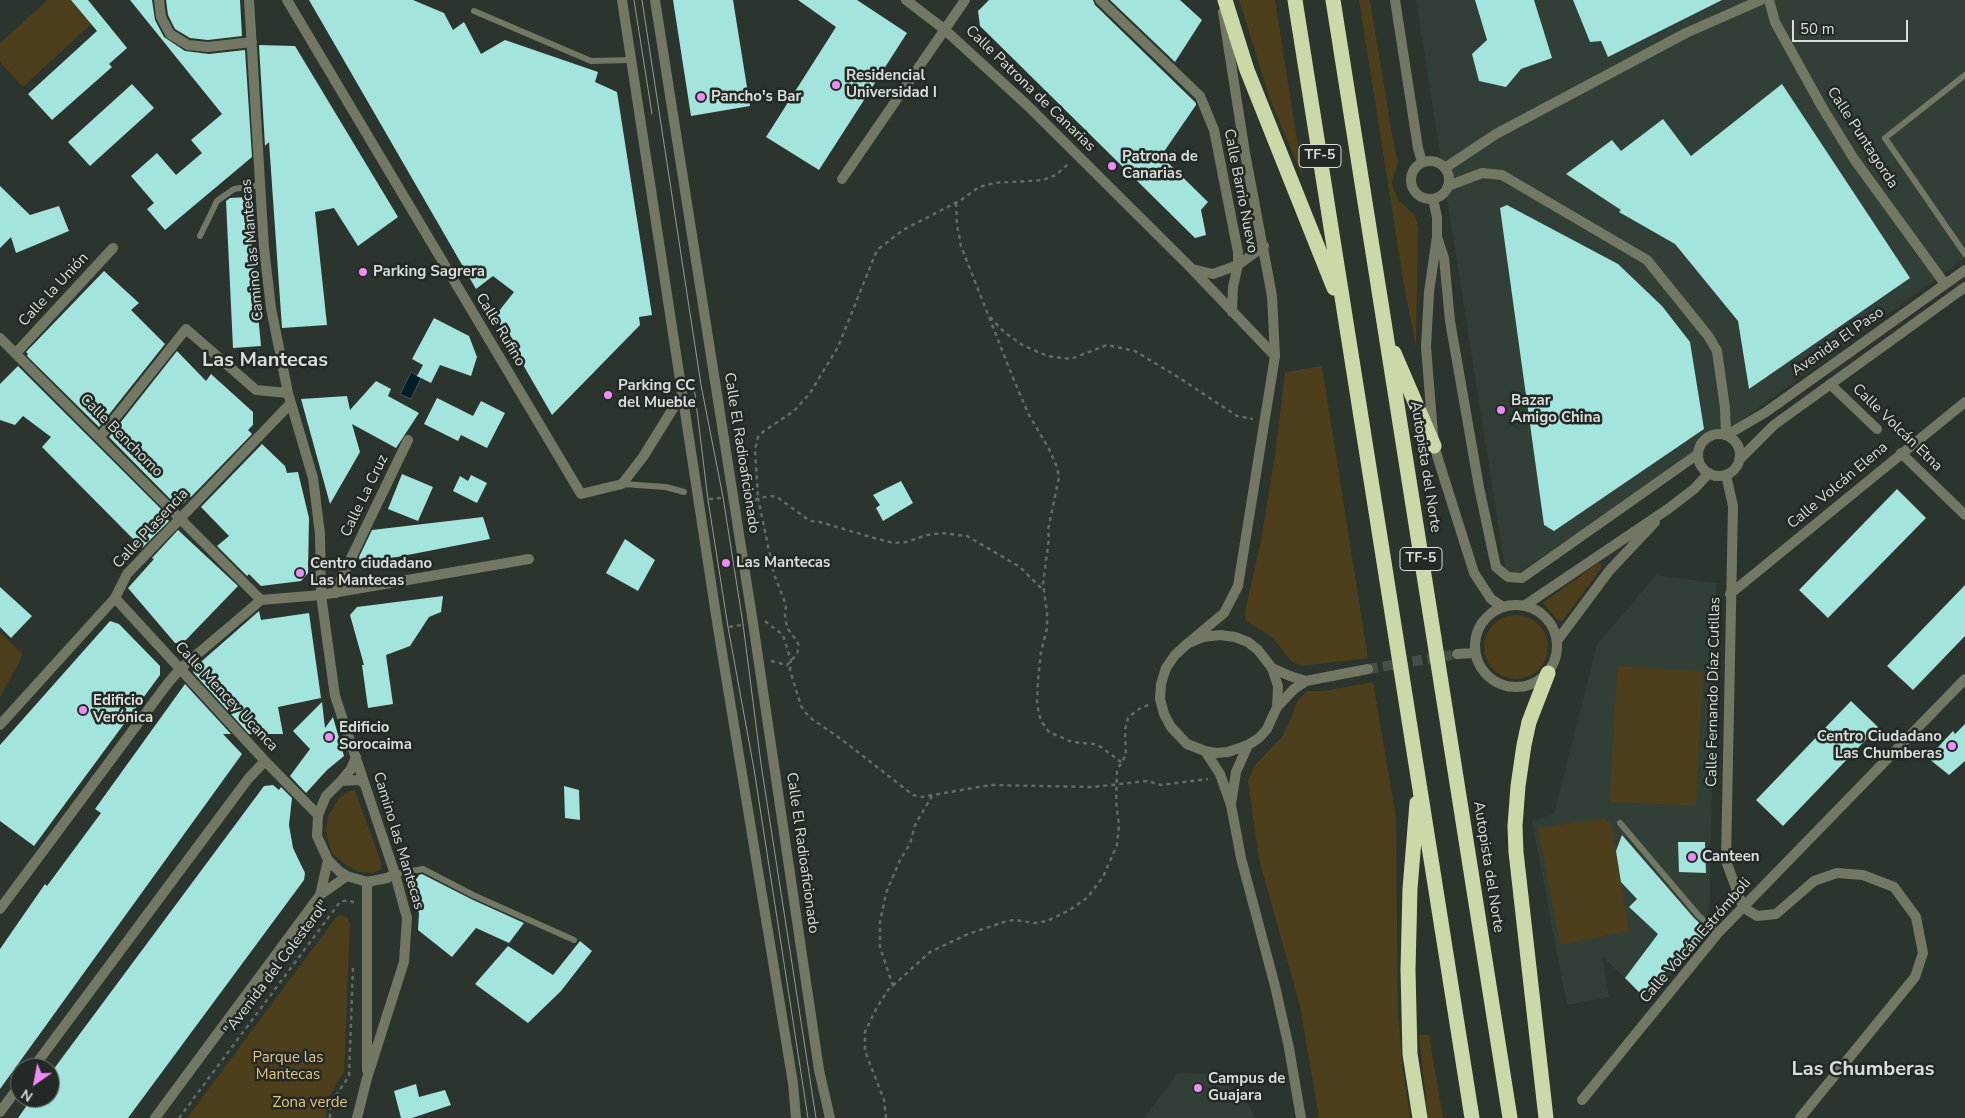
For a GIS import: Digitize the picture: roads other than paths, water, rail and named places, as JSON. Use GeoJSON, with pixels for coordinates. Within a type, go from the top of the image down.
{"type":"FeatureCollection","features":[{"type":"Feature","properties":{"kind":"highway"},"geometry":{"type":"LineString","coordinates":[[1223,0],[1247,70],[1345,312]]}},
{"type":"Feature","properties":{"kind":"highway","name":"TF-5"},"geometry":{"type":"LineString","coordinates":[[1295,0],[1472,1118]]}},
{"type":"Feature","properties":{"kind":"highway","name":"Autopista del Norte"},"geometry":{"type":"LineString","coordinates":[[1333,0],[1510,1118]]}},
{"type":"Feature","properties":{"kind":"highway"},"geometry":{"type":"LineString","coordinates":[[1385,332],[1434,446]]}},
{"type":"Feature","properties":{"kind":"highway"},"geometry":{"type":"LineString","coordinates":[[1546,1118],[1516,852],[1515,826],[1518,786],[1529,722],[1548,673]]}},
{"type":"Feature","properties":{"kind":"highway"},"geometry":{"type":"LineString","coordinates":[[1418,779],[1410,889],[1408,970],[1410,1054],[1420,1118]]}},
{"type":"Feature","properties":{"kind":"street"},"geometry":{"type":"LineString","coordinates":[[159,0],[161,16],[170,34],[188,45],[208,47],[252,42]]}},
{"type":"Feature","properties":{"kind":"street","name":"Camino las Mantecas"},"geometry":{"type":"LineString","coordinates":[[249,0],[264,248],[271,308],[289,398],[313,478],[320,534],[321,595],[335,696],[395,874],[407,918],[404,962],[367,1078],[357,1118]]}},
{"type":"Feature","properties":{"kind":"street","name":"Calle Rufino"},"geometry":{"type":"LineString","coordinates":[[287,0],[581,494],[622,484]]}},
{"type":"Feature","properties":{"kind":"street"},"geometry":{"type":"LineString","coordinates":[[622,0],[719,638],[791,1073],[796,1118]]}},
{"type":"Feature","properties":{"kind":"street","name":"Calle El Radioaficionado"},"geometry":{"type":"LineString","coordinates":[[655,0],[754,632],[819,1070],[830,1118]]}},
{"type":"Feature","properties":{"kind":"street","name":"Calle Patrona de Canarias"},"geometry":{"type":"LineString","coordinates":[[906,0],[944,28],[1028,106],[1191,268],[1275,356]]}},
{"type":"Feature","properties":{"kind":"street"},"geometry":{"type":"LineString","coordinates":[[842,179],[964,0]]}},
{"type":"Feature","properties":{"kind":"street","name":"Calle Barrio Nuevo"},"geometry":{"type":"LineString","coordinates":[[1100,0],[1200,96],[1214,130],[1238,252],[1232,312]]}},
{"type":"Feature","properties":{"kind":"street"},"geometry":{"type":"LineString","coordinates":[[1223,0],[1246,153],[1272,296],[1275,356],[1238,586],[1224,613],[1175,655],[1166,668],[1161,684],[1160,700],[1164,714],[1171,727],[1188,744],[1205,751],[1228,752],[1248,745],[1259,738],[1267,728],[1277,707],[1294,689],[1306,681],[1368,669]]}},
{"type":"Feature","properties":{"kind":"street"},"geometry":{"type":"LineString","coordinates":[[1395,0],[1418,148],[1422,162]]}},
{"type":"Feature","properties":{"kind":"street"},"geometry":{"type":"LineString","coordinates":[[1445,168],[1496,134],[1686,33],[1761,0]]}},
{"type":"Feature","properties":{"kind":"street","name":"Calle Puntagorda"},"geometry":{"type":"LineString","coordinates":[[1768,0],[1775,22],[1822,107],[1854,158],[1946,284]]}},
{"type":"Feature","properties":{"kind":"street"},"geometry":{"type":"LineString","coordinates":[[1435,161],[1445,168],[1448,173],[1448,186],[1442,195],[1433,199],[1427,199],[1416,193],[1411,182],[1413,170],[1422,162],[1435,161]]}},
{"type":"Feature","properties":{"kind":"street"},"geometry":{"type":"LineString","coordinates":[[1448,186],[1482,173],[1502,175],[1647,260],[1710,337],[1717,352],[1725,408],[1726,435]]}},
{"type":"Feature","properties":{"kind":"street"},"geometry":{"type":"LineString","coordinates":[[1433,199],[1437,217],[1437,238],[1429,292],[1426,346],[1434,446],[1474,573],[1491,599],[1503,607]]}},
{"type":"Feature","properties":{"kind":"street"},"geometry":{"type":"LineString","coordinates":[[1437,238],[1444,258],[1452,330],[1479,487],[1496,567],[1508,577],[1522,578],[1698,454]]}},
{"type":"Feature","properties":{"kind":"street"},"geometry":{"type":"LineString","coordinates":[[1191,268],[1213,274],[1238,265],[1264,246]]}},
{"type":"Feature","properties":{"kind":"street","name":"Calle la Unión"},"geometry":{"type":"LineString","coordinates":[[16,353],[113,248]]}},
{"type":"Feature","properties":{"kind":"street","name":"Avenida El Paso"},"geometry":{"type":"LineString","coordinates":[[1726,435],[1766,412],[1965,270]]}},
{"type":"Feature","properties":{"kind":"street","name":"Avenida El Paso"},"geometry":{"type":"LineString","coordinates":[[1739,460],[1774,424],[1965,287]]}},
{"type":"Feature","properties":{"kind":"street"},"geometry":{"type":"LineString","coordinates":[[100,437],[186,329],[256,390],[289,398]]}},
{"type":"Feature","properties":{"kind":"street","name":"Calle Benchomo"},"geometry":{"type":"LineString","coordinates":[[0,338],[182,518],[261,600]]}},
{"type":"Feature","properties":{"kind":"street","name":"Calle Volcán Etna"},"geometry":{"type":"LineString","coordinates":[[1830,384],[1877,429]]}},
{"type":"Feature","properties":{"kind":"street"},"geometry":{"type":"LineString","coordinates":[[622,484],[643,458],[682,394]]}},
{"type":"Feature","properties":{"kind":"street","name":"Calle Plasencia"},"geometry":{"type":"LineString","coordinates":[[0,726],[115,598],[127,574],[182,518],[289,398]]}},
{"type":"Feature","properties":{"kind":"street","name":"Calle Volcán Elena"},"geometry":{"type":"LineString","coordinates":[[1730,594],[1965,402]]}},
{"type":"Feature","properties":{"kind":"street"},"geometry":{"type":"LineString","coordinates":[[1713,434],[1726,435],[1732,438],[1739,448],[1739,460],[1736,466],[1726,474],[1720,476],[1709,473],[1701,465],[1698,454],[1699,447],[1707,437],[1713,434]]}},
{"type":"Feature","properties":{"kind":"street","name":"Calle La Cruz"},"geometry":{"type":"LineString","coordinates":[[336,593],[340,580],[408,440]]}},
{"type":"Feature","properties":{"kind":"street","name":"Calle Volcán Etna"},"geometry":{"type":"LineString","coordinates":[[1901,453],[1965,515]]}},
{"type":"Feature","properties":{"kind":"street"},"geometry":{"type":"LineString","coordinates":[[1524,606],[1668,509],[1694,489],[1709,473]]}},
{"type":"Feature","properties":{"kind":"street","name":"Calle Fernando Díaz Cutillas"},"geometry":{"type":"LineString","coordinates":[[1726,474],[1733,506],[1726,861],[1743,907]]}},
{"type":"Feature","properties":{"kind":"street"},"geometry":{"type":"LineString","coordinates":[[1557,641],[1609,571],[1668,509]]}},
{"type":"Feature","properties":{"kind":"street"},"geometry":{"type":"LineString","coordinates":[[0,909],[181,668],[261,600],[336,593],[529,559]]}},
{"type":"Feature","properties":{"kind":"street","name":"Calle Mencey Ucanca"},"geometry":{"type":"LineString","coordinates":[[115,598],[265,761],[318,815]]}},
{"type":"Feature","properties":{"kind":"street"},"geometry":{"type":"LineString","coordinates":[[1524,606],[1536,610],[1546,618],[1554,629],[1557,652],[1554,663],[1548,673],[1526,687],[1512,688],[1499,684],[1488,677],[1480,666],[1475,653],[1475,642],[1478,630],[1484,620],[1493,612],[1503,607],[1524,606]]}},
{"type":"Feature","properties":{"kind":"street"},"geometry":{"type":"LineString","coordinates":[[1187,644],[1203,637],[1220,635],[1235,637],[1248,642],[1258,650],[1272,668],[1278,686],[1277,707]]}},
{"type":"Feature","properties":{"kind":"street"},"geometry":{"type":"LineString","coordinates":[[1457,654],[1475,653]]}},
{"type":"Feature","properties":{"kind":"street"},"geometry":{"type":"LineString","coordinates":[[1272,668],[1306,681]]}},
{"type":"Feature","properties":{"kind":"street","name":"Calle Volcán Estrómboli"},"geometry":{"type":"LineString","coordinates":[[1582,1100],[1718,933],[1965,679]]}},
{"type":"Feature","properties":{"kind":"street"},"geometry":{"type":"LineString","coordinates":[[1231,805],[1236,772],[1248,745]]}},
{"type":"Feature","properties":{"kind":"street"},"geometry":{"type":"LineString","coordinates":[[1205,751],[1222,779],[1231,805],[1241,858],[1289,1048],[1301,1118]]}},
{"type":"Feature","properties":{"kind":"street","name":"Camino las Mantecas"},"geometry":{"type":"LineString","coordinates":[[318,815],[326,796],[351,768],[356,757]]}},
{"type":"Feature","properties":{"kind":"street"},"geometry":{"type":"LineString","coordinates":[[40,1058],[248,779],[265,761]]}},
{"type":"Feature","properties":{"kind":"street"},"geometry":{"type":"LineString","coordinates":[[341,781],[358,780],[364,783]]}},
{"type":"Feature","properties":{"kind":"street"},"geometry":{"type":"LineString","coordinates":[[318,815],[317,836],[328,860],[339,872],[367,882],[387,878],[395,874]]}},
{"type":"Feature","properties":{"kind":"street"},"geometry":{"type":"LineString","coordinates":[[320,895],[328,860]]}},
{"type":"Feature","properties":{"kind":"street"},"geometry":{"type":"LineString","coordinates":[[1743,907],[1757,916],[1776,914],[1814,882],[1836,873],[1863,875],[1894,887],[1916,917],[1923,953],[1915,977],[1804,1116]]}},
{"type":"Feature","properties":{"kind":"street"},"geometry":{"type":"LineString","coordinates":[[155,1118],[320,895],[347,876]]}},
{"type":"Feature","properties":{"kind":"street","name":"Camino las Mantecas"},"geometry":{"type":"LineString","coordinates":[[367,882],[367,1078]]}},
{"type":"Feature","properties":{"kind":"street"},"geometry":{"type":"LineString","coordinates":[[0,1112],[10,1098]]}},
{"type":"Feature","properties":{"kind":"lane"},"geometry":{"type":"LineString","coordinates":[[474,11],[591,61],[631,60]]}},
{"type":"Feature","properties":{"kind":"lane"},"geometry":{"type":"LineString","coordinates":[[1965,75],[1885,138],[1965,254]]}},
{"type":"Feature","properties":{"kind":"lane"},"geometry":{"type":"LineString","coordinates":[[200,236],[217,201],[234,189],[261,185]]}},
{"type":"Feature","properties":{"kind":"lane"},"geometry":{"type":"LineString","coordinates":[[622,484],[666,487],[684,492]]}},
{"type":"Feature","properties":{"kind":"lane"},"geometry":{"type":"LineString","coordinates":[[1620,823],[1698,915],[1718,933]]}},
{"type":"Feature","properties":{"kind":"lane"},"geometry":{"type":"LineString","coordinates":[[395,874],[423,869],[473,895],[574,940]]}},
{"type":"Feature","properties":{"kind":"water"},"geometry":{"type":"Polygon","coordinates":[[[411,372],[421,378],[411,399],[400,394],[411,372]]]}},
{"type":"Feature","properties":{"kind":"tunnel"},"geometry":{"type":"LineString","coordinates":[[1368,669],[1457,654]]}},
{"type":"Feature","properties":{"kind":"tram line"},"geometry":{"type":"LineString","coordinates":[[634,0],[652,114]]}},
{"type":"Feature","properties":{"kind":"tram line"},"geometry":{"type":"LineString","coordinates":[[642,0],[701,385],[723,497],[743,624],[761,764],[816,1118]]}},
{"type":"Feature","properties":{"kind":"tram line"},"geometry":{"type":"LineString","coordinates":[[693,378],[708,500],[728,627],[754,769],[808,1118]]}},
{"type":"Feature","properties":{"kind":"place","name":"Residencial Universidad I"},"geometry":{"type":"Point","coordinates":[836,85]}},
{"type":"Feature","properties":{"kind":"place","name":"Pancho's Bar"},"geometry":{"type":"Point","coordinates":[701,97]}},
{"type":"Feature","properties":{"kind":"place","name":"Patrona de Canarias"},"geometry":{"type":"Point","coordinates":[1112,166]}},
{"type":"Feature","properties":{"kind":"place","name":"Parking Sagrera"},"geometry":{"type":"Point","coordinates":[363,272]}},
{"type":"Feature","properties":{"kind":"place","name":"Parking CC del Mueble"},"geometry":{"type":"Point","coordinates":[608,395]}},
{"type":"Feature","properties":{"kind":"place","name":"Bazar Amigo China"},"geometry":{"type":"Point","coordinates":[1501,410]}},
{"type":"Feature","properties":{"kind":"place","name":"Las Mantecas"},"geometry":{"type":"Point","coordinates":[726,563]}},
{"type":"Feature","properties":{"kind":"place","name":"Centro ciudadano Las Mantecas"},"geometry":{"type":"Point","coordinates":[300,573]}},
{"type":"Feature","properties":{"kind":"place","name":"Edificio Verónica"},"geometry":{"type":"Point","coordinates":[83,710]}},
{"type":"Feature","properties":{"kind":"place","name":"Edificio Sorocaima"},"geometry":{"type":"Point","coordinates":[329,737]}},
{"type":"Feature","properties":{"kind":"place","name":"Centro Ciudadano Las Chumberas"},"geometry":{"type":"Point","coordinates":[1952,746]}},
{"type":"Feature","properties":{"kind":"place","name":"Canteen"},"geometry":{"type":"Point","coordinates":[1692,857]}},
{"type":"Feature","properties":{"kind":"place","name":"Campus de Guajara"},"geometry":{"type":"Point","coordinates":[1198,1088]}},
{"type":"Feature","properties":{"kind":"district","name":"Las Mantecas"},"geometry":{"type":"Point","coordinates":[265,361]}},
{"type":"Feature","properties":{"kind":"district","name":"Las Chumberas"},"geometry":{"type":"Point","coordinates":[1863,1070]}},
{"type":"Feature","properties":{"kind":"park label","name":"Parque las Mantecas"},"geometry":{"type":"Point","coordinates":[288,1066]}},
{"type":"Feature","properties":{"kind":"park label","name":"Zona verde"},"geometry":{"type":"Point","coordinates":[310,1103]}}]}
